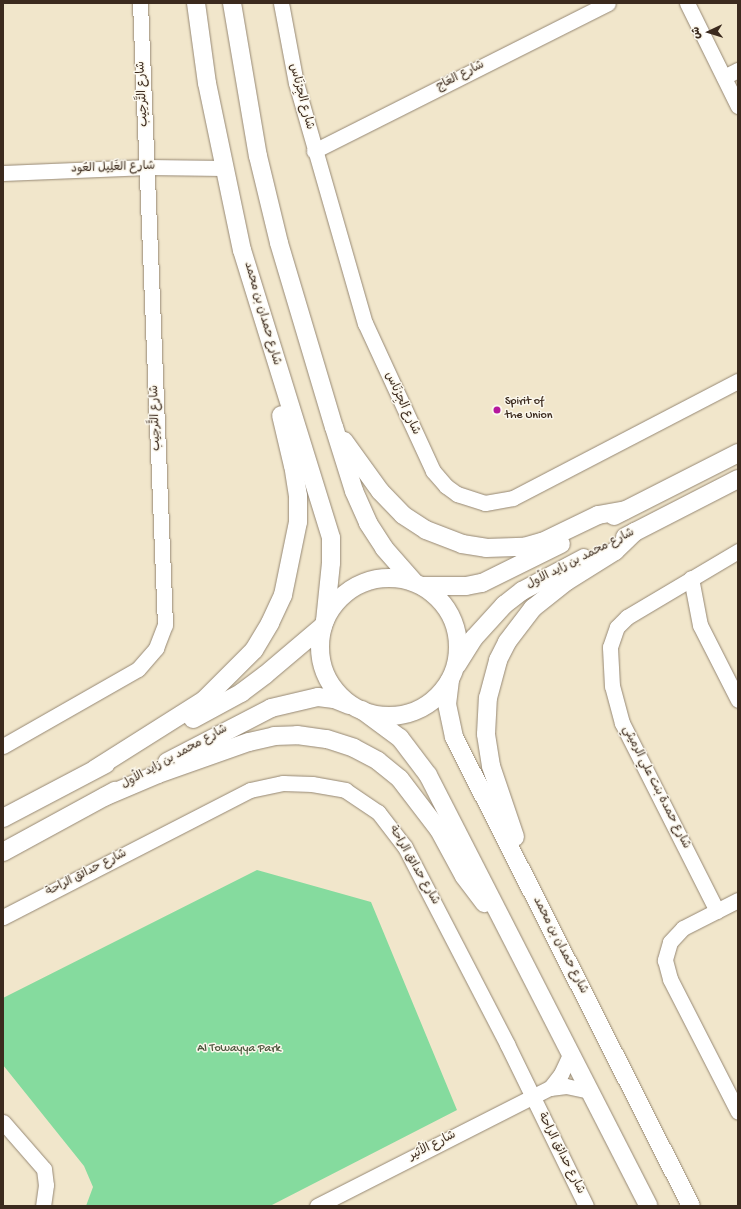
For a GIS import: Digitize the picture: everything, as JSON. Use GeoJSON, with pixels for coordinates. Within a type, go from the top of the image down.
{"type":"FeatureCollection","features":[{"type":"Feature","properties":{"kind":"main road","name":"شارع حمدان بن محمد"},"geometry":{"type":"LineString","coordinates":[[196,3],[223,168],[242,250],[268,340],[331,538],[332,563],[324,623]]}},
{"type":"Feature","properties":{"kind":"main road"},"geometry":{"type":"LineString","coordinates":[[232,3],[258,156],[279,243],[354,491],[368,522],[384,548],[418,584],[445,607],[453,622],[457,646],[451,677],[433,700],[411,712],[386,716],[359,709]]}},
{"type":"Feature","properties":{"kind":"main road"},"geometry":{"type":"LineString","coordinates":[[95,769],[204,700],[254,650],[283,595],[295,542],[298,496],[275,390],[268,340]]}},
{"type":"Feature","properties":{"kind":"main road"},"geometry":{"type":"LineString","coordinates":[[334,427],[380,491],[403,515],[426,530],[462,544],[498,549],[524,547],[542,542],[598,515],[625,510]]}},
{"type":"Feature","properties":{"kind":"main road","name":"شارع محمد بن زايد الأول"},"geometry":{"type":"LineString","coordinates":[[418,584],[466,586],[482,583],[517,568],[625,510],[738,453]]}},
{"type":"Feature","properties":{"kind":"main road","name":"شارع محمد بن زايد الأول"},"geometry":{"type":"LineString","coordinates":[[451,677],[485,624],[522,590],[738,479]]}},
{"type":"Feature","properties":{"kind":"main road"},"geometry":{"type":"LineString","coordinates":[[546,920],[491,766],[486,717],[492,679],[507,642],[533,608],[549,593],[615,551],[635,532]]}},
{"type":"Feature","properties":{"kind":"main road"},"geometry":{"type":"LineString","coordinates":[[418,584],[381,578],[357,584],[338,600],[324,623],[320,647],[325,673],[340,695],[400,738],[420,762],[649,1206]]}},
{"type":"Feature","properties":{"kind":"main road","name":"شارع محمد بن زايد الأول"},"geometry":{"type":"LineString","coordinates":[[3,818],[241,693],[324,623]]}},
{"type":"Feature","properties":{"kind":"main road","name":"شارع حمدان بن محمد"},"geometry":{"type":"LineString","coordinates":[[451,677],[447,704],[454,737],[691,1206]]}},
{"type":"Feature","properties":{"kind":"main road","name":"شارع محمد بن زايد الأول"},"geometry":{"type":"LineString","coordinates":[[3,852],[222,731],[271,708],[318,697],[334,699],[359,709]]}},
{"type":"Feature","properties":{"kind":"main road"},"geometry":{"type":"LineString","coordinates":[[104,797],[158,774],[274,736],[312,737],[354,748],[378,761],[400,779],[439,830],[470,886],[507,931]]}},
{"type":"Feature","properties":{"kind":"street","name":"شارع التَّرحِيب"},"geometry":{"type":"LineString","coordinates":[[3,746],[138,669],[156,648],[163,633],[165,624],[148,167],[140,3]]}},
{"type":"Feature","properties":{"kind":"street","name":"شارع الجِرْنَاس"},"geometry":{"type":"LineString","coordinates":[[281,3],[289,53],[314,151],[365,323],[379,357],[433,472],[457,494],[485,503],[513,498],[738,381]]}},
{"type":"Feature","properties":{"kind":"street","name":"شارع العَاج"},"geometry":{"type":"LineString","coordinates":[[314,151],[608,3]]}},
{"type":"Feature","properties":{"kind":"street"},"geometry":{"type":"LineString","coordinates":[[687,3],[738,106]]}},
{"type":"Feature","properties":{"kind":"street"},"geometry":{"type":"LineString","coordinates":[[724,77],[738,70]]}},
{"type":"Feature","properties":{"kind":"street","name":"شارع الغَلِيل العُود"},"geometry":{"type":"LineString","coordinates":[[3,173],[148,167],[223,168]]}},
{"type":"Feature","properties":{"kind":"street","name":"شارع حمدة بنت علي الرميثي"},"geometry":{"type":"LineString","coordinates":[[717,911],[622,723],[614,698],[610,660],[611,640],[622,622],[691,578],[738,551]]}},
{"type":"Feature","properties":{"kind":"street"},"geometry":{"type":"LineString","coordinates":[[691,578],[700,625],[738,700]]}},
{"type":"Feature","properties":{"kind":"street","name":"شارع حدائق الراحة"},"geometry":{"type":"LineString","coordinates":[[3,917],[250,790],[283,783],[312,784],[346,790],[378,812],[405,847],[586,1206]]}},
{"type":"Feature","properties":{"kind":"street"},"geometry":{"type":"LineString","coordinates":[[738,900],[676,934],[667,951],[666,965],[670,979],[738,1112]]}},
{"type":"Feature","properties":{"kind":"street","name":"شارع الأثير"},"geometry":{"type":"LineString","coordinates":[[550,1088],[562,1074],[571,1053]]}},
{"type":"Feature","properties":{"kind":"street","name":"شارع الأثير"},"geometry":{"type":"LineString","coordinates":[[317,1206],[550,1088],[566,1086],[589,1091]]}},
{"type":"Feature","properties":{"kind":"street"},"geometry":{"type":"LineString","coordinates":[[3,1122],[44,1169],[46,1185],[43,1206]]}},
{"type":"Feature","properties":{"kind":"green space","name":"Al Towayya Park"},"geometry":{"type":"Polygon","coordinates":[[[257,870],[371,902],[457,1110],[270,1206],[86,1206],[93,1187],[84,1166],[3,1065],[3,998],[257,870]]]}},
{"type":"Feature","properties":{"kind":"place","name":"Spirit of the Union"},"geometry":{"type":"Point","coordinates":[497,410]}}]}
